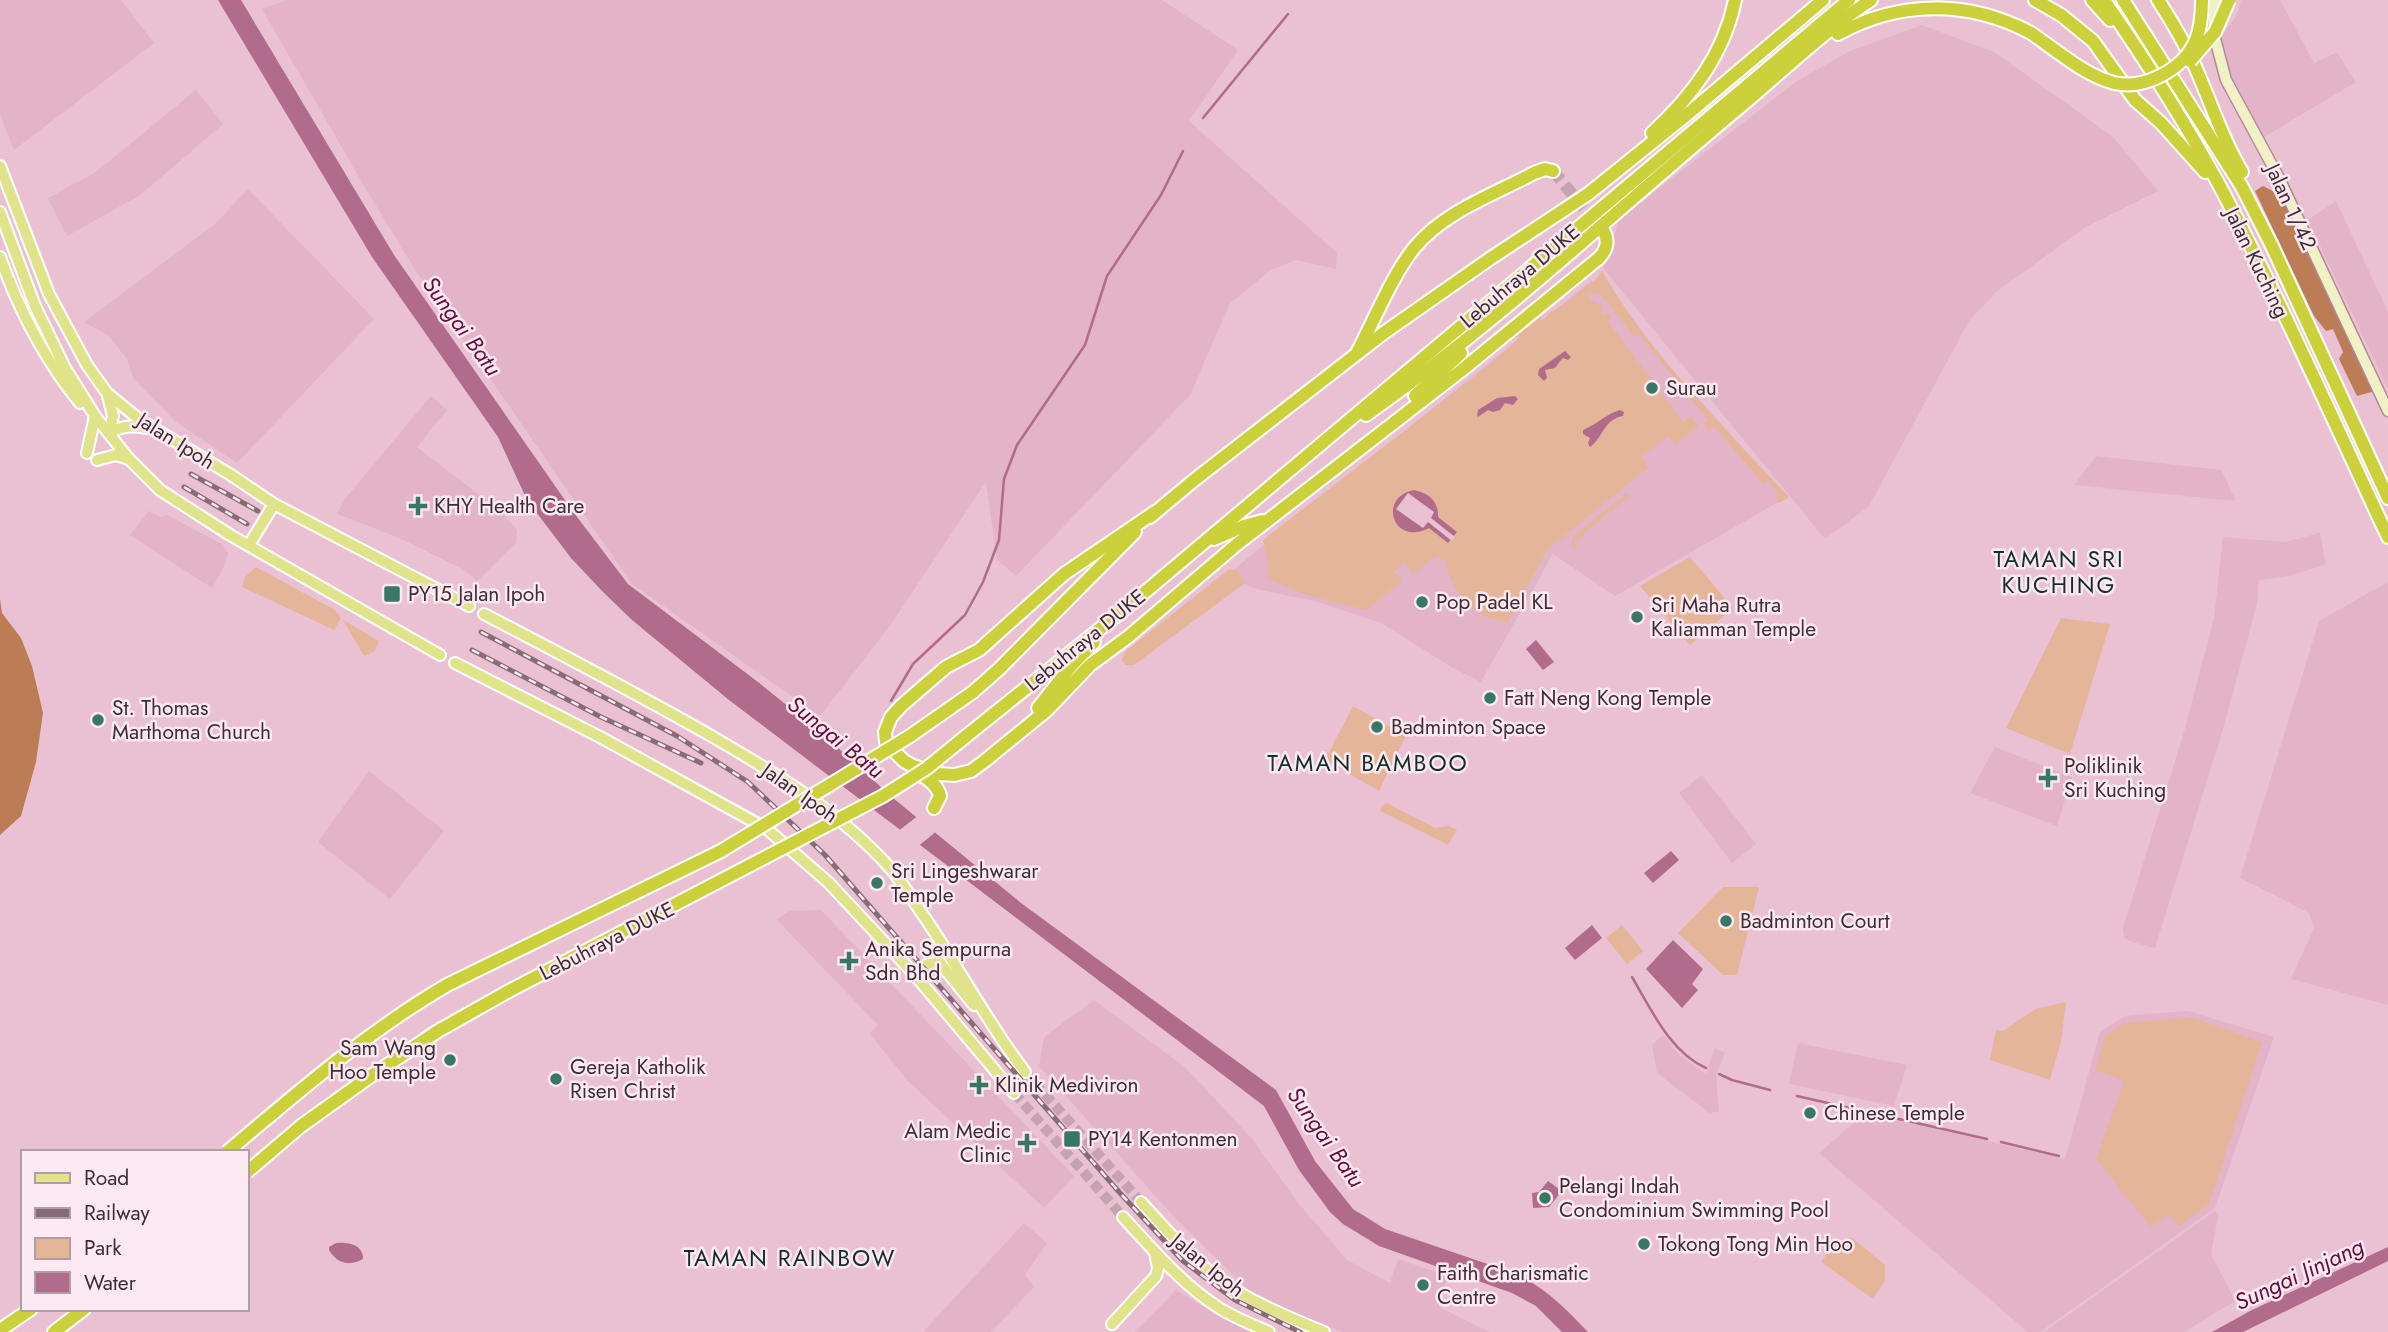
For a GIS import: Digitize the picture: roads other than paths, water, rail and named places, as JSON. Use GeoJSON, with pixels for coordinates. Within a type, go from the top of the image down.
{"type":"FeatureCollection","features":[{"type":"Feature","properties":{"kind":"highway"},"geometry":{"type":"LineString","coordinates":[[1588,194],[1667,119],[1707,71],[1722,44],[1735,0]]}},
{"type":"Feature","properties":{"kind":"highway","name":"Lebuhraya DUKE"},"geometry":{"type":"LineString","coordinates":[[228,1150],[345,1053],[409,1008],[447,985],[721,851],[866,764],[973,692],[1155,512],[1356,354],[1491,258],[1588,194],[1823,0]]}},
{"type":"Feature","properties":{"kind":"highway","name":"Lebuhraya DUKE"},"geometry":{"type":"LineString","coordinates":[[248,1171],[312,1118],[438,1031],[509,991],[883,796],[927,768],[1126,608],[1849,0]]}},
{"type":"Feature","properties":{"kind":"highway"},"geometry":{"type":"LineString","coordinates":[[1363,445],[1506,309],[1637,192],[1871,0]]}},
{"type":"Feature","properties":{"kind":"highway"},"geometry":{"type":"LineString","coordinates":[[2035,0],[2061,15],[2093,41],[2129,92],[2186,150],[2231,208]]}},
{"type":"Feature","properties":{"kind":"highway"},"geometry":{"type":"LineString","coordinates":[[2092,0],[2137,48]]}},
{"type":"Feature","properties":{"kind":"highway","name":"Jalan Kuching"},"geometry":{"type":"LineString","coordinates":[[2104,0],[2137,48],[2231,208],[2387,536]]}},
{"type":"Feature","properties":{"kind":"highway","name":"Jalan Kuching"},"geometry":{"type":"LineString","coordinates":[[2123,0],[2242,187],[2388,498]]}},
{"type":"Feature","properties":{"kind":"highway"},"geometry":{"type":"LineString","coordinates":[[2158,0],[2175,25],[2194,63],[2215,119],[2248,184],[2272,246]]}},
{"type":"Feature","properties":{"kind":"highway"},"geometry":{"type":"LineString","coordinates":[[2144,82],[2166,72],[2187,55],[2199,31],[2202,0]]}},
{"type":"Feature","properties":{"kind":"highway"},"geometry":{"type":"LineString","coordinates":[[1637,192],[1717,133],[1841,32],[1865,17],[1891,8],[1913,3],[1951,2],[1987,12],[2011,22],[2102,79],[2125,84],[2163,78],[2186,64],[2215,32],[2229,0]]}},
{"type":"Feature","properties":{"kind":"highway"},"geometry":{"type":"LineString","coordinates":[[1680,157],[1808,35]]}},
{"type":"Feature","properties":{"kind":"highway"},"geometry":{"type":"LineString","coordinates":[[1356,354],[1407,258],[1425,236],[1452,216],[1534,173],[1545,169],[1553,171]]}},
{"type":"Feature","properties":{"kind":"highway"},"geometry":{"type":"LineString","coordinates":[[886,742],[904,761],[939,775],[971,771],[1047,710],[1090,665],[1128,637],[1269,519],[1462,370],[1603,255],[1606,243],[1604,232]]}},
{"type":"Feature","properties":{"kind":"highway"},"geometry":{"type":"LineString","coordinates":[[1294,466],[1416,380],[1506,309]]}},
{"type":"Feature","properties":{"kind":"highway"},"geometry":{"type":"LineString","coordinates":[[934,808],[940,796],[938,789],[894,758],[886,742],[891,717],[946,667],[979,650],[1064,574],[1155,512]]}},
{"type":"Feature","properties":{"kind":"highway"},"geometry":{"type":"LineString","coordinates":[[1193,550],[1232,531],[1269,519]]}},
{"type":"Feature","properties":{"kind":"highway"},"geometry":{"type":"LineString","coordinates":[[939,775],[967,768],[1008,737],[1034,713],[1072,665],[1126,608]]}},
{"type":"Feature","properties":{"kind":"highway"},"geometry":{"type":"LineString","coordinates":[[0,1330],[28,1311]]}},
{"type":"Feature","properties":{"kind":"highway"},"geometry":{"type":"LineString","coordinates":[[54,1332],[81,1311]]}},
{"type":"Feature","properties":{"kind":"main road","name":"Jalan Ipoh"},"geometry":{"type":"LineString","coordinates":[[0,166],[49,293],[87,365],[107,393],[140,420],[274,504],[469,606]]}},
{"type":"Feature","properties":{"kind":"main road","name":"Jalan Ipoh"},"geometry":{"type":"LineString","coordinates":[[0,212],[49,338],[95,416],[130,459],[166,495],[440,655]]}},
{"type":"Feature","properties":{"kind":"main road"},"geometry":{"type":"LineString","coordinates":[[0,257],[12,290],[37,341],[68,388],[95,416],[87,453]]}},
{"type":"Feature","properties":{"kind":"main road"},"geometry":{"type":"LineString","coordinates":[[107,393],[113,416],[109,433]]}},
{"type":"Feature","properties":{"kind":"main road"},"geometry":{"type":"LineString","coordinates":[[109,433],[133,425],[159,430]]}},
{"type":"Feature","properties":{"kind":"main road"},"geometry":{"type":"LineString","coordinates":[[97,460],[116,455],[130,459]]}},
{"type":"Feature","properties":{"kind":"main road"},"geometry":{"type":"LineString","coordinates":[[249,545],[274,504]]}},
{"type":"Feature","properties":{"kind":"main road","name":"Jalan Ipoh"},"geometry":{"type":"LineString","coordinates":[[484,614],[642,696],[740,753],[794,787],[863,839],[892,870],[953,957],[985,1016],[1025,1072]]}},
{"type":"Feature","properties":{"kind":"main road"},"geometry":{"type":"LineString","coordinates":[[455,663],[600,737],[767,829],[829,883],[914,974],[1014,1093]]}},
{"type":"Feature","properties":{"kind":"main road"},"geometry":{"type":"LineString","coordinates":[[914,974],[920,967],[932,962],[940,963],[985,1016]]}},
{"type":"Feature","properties":{"kind":"main road","name":"Jalan Ipoh"},"geometry":{"type":"LineString","coordinates":[[1140,1202],[1188,1253],[1231,1287],[1276,1312],[1324,1332]]}},
{"type":"Feature","properties":{"kind":"main road","name":"Jalan Ipoh"},"geometry":{"type":"LineString","coordinates":[[1123,1217],[1193,1289],[1222,1310],[1269,1332]]}},
{"type":"Feature","properties":{"kind":"main road"},"geometry":{"type":"LineString","coordinates":[[1112,1324],[1156,1276],[1158,1268],[1154,1251]]}},
{"type":"Feature","properties":{"kind":"street","name":"Jalan 1/42"},"geometry":{"type":"LineString","coordinates":[[2215,0],[2213,31],[2226,80],[2280,178],[2388,411]]}},
{"type":"Feature","properties":{"kind":"water"},"geometry":{"type":"Polygon","coordinates":[[[218,0],[241,0],[394,255],[574,513],[628,584],[826,737],[893,798],[1021,903],[1276,1090],[1315,1161],[1353,1209],[1385,1229],[1514,1273],[1554,1299],[1588,1332],[1562,1332],[1536,1306],[1512,1293],[1379,1246],[1343,1224],[1330,1212],[1299,1170],[1264,1106],[729,700],[632,620],[603,592],[571,558],[527,500],[498,437],[372,257],[218,0]]]}},
{"type":"Feature","properties":{"kind":"water"},"geometry":{"type":"Polygon","coordinates":[[[1565,351],[1571,357],[1568,360],[1563,358],[1555,368],[1545,370],[1547,378],[1544,381],[1538,375],[1539,369],[1565,351]]]}},
{"type":"Feature","properties":{"kind":"water"},"geometry":{"type":"Polygon","coordinates":[[[1515,396],[1518,399],[1513,405],[1505,403],[1500,410],[1488,410],[1478,417],[1478,410],[1497,398],[1515,396]]]}},
{"type":"Feature","properties":{"kind":"water"},"geometry":{"type":"Polygon","coordinates":[[[1620,410],[1624,412],[1623,416],[1612,421],[1590,447],[1590,438],[1583,434],[1583,430],[1620,410]]]}},
{"type":"Feature","properties":{"kind":"water"},"geometry":{"type":"Polygon","coordinates":[[[1414,490],[1432,499],[1437,507],[1438,517],[1457,532],[1448,543],[1429,528],[1417,532],[1406,531],[1394,519],[1396,502],[1403,494],[1414,490]]]}},
{"type":"Feature","properties":{"kind":"water"},"geometry":{"type":"Polygon","coordinates":[[[1536,640],[1554,662],[1543,670],[1526,649],[1536,640]]]}},
{"type":"Feature","properties":{"kind":"water"},"geometry":{"type":"Polygon","coordinates":[[[1671,851],[1679,860],[1653,883],[1644,873],[1671,851]]]}},
{"type":"Feature","properties":{"kind":"water"},"geometry":{"type":"Polygon","coordinates":[[[1592,925],[1602,938],[1575,960],[1565,948],[1592,925]]]}},
{"type":"Feature","properties":{"kind":"water"},"geometry":{"type":"Polygon","coordinates":[[[1673,940],[1703,969],[1692,984],[1698,990],[1682,1008],[1646,969],[1673,940]]]}},
{"type":"Feature","properties":{"kind":"water","name":"Pelangi Indah Condominium Swimming Pool"},"geometry":{"type":"Polygon","coordinates":[[[1548,1181],[1562,1191],[1549,1207],[1533,1208],[1532,1193],[1539,1192],[1548,1181]]]}},
{"type":"Feature","properties":{"kind":"water"},"geometry":{"type":"Polygon","coordinates":[[[336,1243],[358,1247],[363,1259],[353,1263],[339,1261],[329,1250],[329,1247],[336,1243]]]}},
{"type":"Feature","properties":{"kind":"water"},"geometry":{"type":"Polygon","coordinates":[[[2388,1247],[2388,1261],[2243,1332],[2212,1332],[2252,1310],[2388,1247]]]}},
{"type":"Feature","properties":{"kind":"waterway"},"geometry":{"type":"LineString","coordinates":[[1203,118],[1288,14]]}},
{"type":"Feature","properties":{"kind":"waterway"},"geometry":{"type":"LineString","coordinates":[[891,701],[913,664],[965,615],[983,582],[999,540],[1004,479],[1017,445],[1085,345],[1107,276],[1161,195],[1183,151]]}},
{"type":"Feature","properties":{"kind":"waterway"},"geometry":{"type":"LineString","coordinates":[[1632,977],[1672,1041],[1693,1061],[1706,1068]]}},
{"type":"Feature","properties":{"kind":"waterway"},"geometry":{"type":"LineString","coordinates":[[1719,1074],[1770,1090]]}},
{"type":"Feature","properties":{"kind":"waterway"},"geometry":{"type":"LineString","coordinates":[[1797,1096],[1987,1139]]}},
{"type":"Feature","properties":{"kind":"waterway"},"geometry":{"type":"LineString","coordinates":[[2001,1142],[2059,1156]]}},
{"type":"Feature","properties":{"kind":"tunnel"},"geometry":{"type":"LineString","coordinates":[[1553,171],[1604,232]]}},
{"type":"Feature","properties":{"kind":"tunnel"},"geometry":{"type":"LineString","coordinates":[[1025,1072],[1141,1202]]}},
{"type":"Feature","properties":{"kind":"tunnel"},"geometry":{"type":"LineString","coordinates":[[1014,1093],[1123,1217]]}},
{"type":"Feature","properties":{"kind":"railway"},"geometry":{"type":"LineString","coordinates":[[191,474],[258,511]]}},
{"type":"Feature","properties":{"kind":"railway"},"geometry":{"type":"LineString","coordinates":[[184,487],[247,524]]}},
{"type":"Feature","properties":{"kind":"railway"},"geometry":{"type":"LineString","coordinates":[[481,632],[677,736],[748,782],[825,855],[1120,1193],[1183,1261],[1235,1300],[1300,1332]]}},
{"type":"Feature","properties":{"kind":"railway"},"geometry":{"type":"LineString","coordinates":[[472,650],[601,717],[701,763]]}},
{"type":"Feature","properties":{"kind":"place","name":"Surau"},"geometry":{"type":"Point","coordinates":[1652,388]}},
{"type":"Feature","properties":{"kind":"place","name":"KHY Health Care"},"geometry":{"type":"Point","coordinates":[418,506]}},
{"type":"Feature","properties":{"kind":"place","name":"PY15 Jalan Ipoh"},"geometry":{"type":"Point","coordinates":[392,594]}},
{"type":"Feature","properties":{"kind":"place","name":"Pop Padel KL"},"geometry":{"type":"Point","coordinates":[1422,602]}},
{"type":"Feature","properties":{"kind":"place","name":"Sri Maha Rutra Kaliamman Temple"},"geometry":{"type":"Point","coordinates":[1637,617]}},
{"type":"Feature","properties":{"kind":"place","name":"Fatt Neng Kong Temple"},"geometry":{"type":"Point","coordinates":[1490,698]}},
{"type":"Feature","properties":{"kind":"place","name":"St. Thomas Marthoma Church"},"geometry":{"type":"Point","coordinates":[98,720]}},
{"type":"Feature","properties":{"kind":"place","name":"Badminton Space"},"geometry":{"type":"Point","coordinates":[1377,727]}},
{"type":"Feature","properties":{"kind":"place","name":"Poliklinik Sri Kuching"},"geometry":{"type":"Point","coordinates":[2048,778]}},
{"type":"Feature","properties":{"kind":"place","name":"Sri Lingeshwarar Temple"},"geometry":{"type":"Point","coordinates":[877,883]}},
{"type":"Feature","properties":{"kind":"place","name":"Badminton Court"},"geometry":{"type":"Point","coordinates":[1726,921]}},
{"type":"Feature","properties":{"kind":"place","name":"Anika Sempurna Sdn Bhd"},"geometry":{"type":"Point","coordinates":[849,961]}},
{"type":"Feature","properties":{"kind":"place","name":"Sam Wang Hoo Temple"},"geometry":{"type":"Point","coordinates":[450,1060]}},
{"type":"Feature","properties":{"kind":"place","name":"Gereja Katholik Risen Christ"},"geometry":{"type":"Point","coordinates":[556,1079]}},
{"type":"Feature","properties":{"kind":"place","name":"Klinik Mediviron"},"geometry":{"type":"Point","coordinates":[979,1085]}},
{"type":"Feature","properties":{"kind":"place","name":"Chinese Temple"},"geometry":{"type":"Point","coordinates":[1810,1113]}},
{"type":"Feature","properties":{"kind":"place","name":"PY14 Kentonmen"},"geometry":{"type":"Point","coordinates":[1072,1139]}},
{"type":"Feature","properties":{"kind":"place","name":"Alam Medic Clinic"},"geometry":{"type":"Point","coordinates":[1027,1143]}},
{"type":"Feature","properties":{"kind":"place","name":"Pelangi Indah Condominium Swimming Pool"},"geometry":{"type":"Point","coordinates":[1545,1198]}},
{"type":"Feature","properties":{"kind":"place","name":"Tokong Tong Min Hoo"},"geometry":{"type":"Point","coordinates":[1644,1244]}},
{"type":"Feature","properties":{"kind":"place","name":"Faith Charismatic Centre"},"geometry":{"type":"Point","coordinates":[1423,1285]}},
{"type":"Feature","properties":{"kind":"district","name":"TAMAN SRI KUCHING"},"geometry":{"type":"Point","coordinates":[2059,572]}},
{"type":"Feature","properties":{"kind":"district","name":"TAMAN BAMBOO"},"geometry":{"type":"Point","coordinates":[1368,763]}},
{"type":"Feature","properties":{"kind":"district","name":"TAMAN RAINBOW"},"geometry":{"type":"Point","coordinates":[790,1258]}},
{"type":"Feature","properties":{"kind":"water label","name":"Sungai Batu"},"geometry":{"type":"Point","coordinates":[462,326]}},
{"type":"Feature","properties":{"kind":"water label","name":"Sungai Batu"},"geometry":{"type":"Point","coordinates":[836,737]}},
{"type":"Feature","properties":{"kind":"water label","name":"Sungai Batu"},"geometry":{"type":"Point","coordinates":[1326,1137]}},
{"type":"Feature","properties":{"kind":"water label","name":"Sungai Jinjang"},"geometry":{"type":"Point","coordinates":[2299,1274]}}]}
